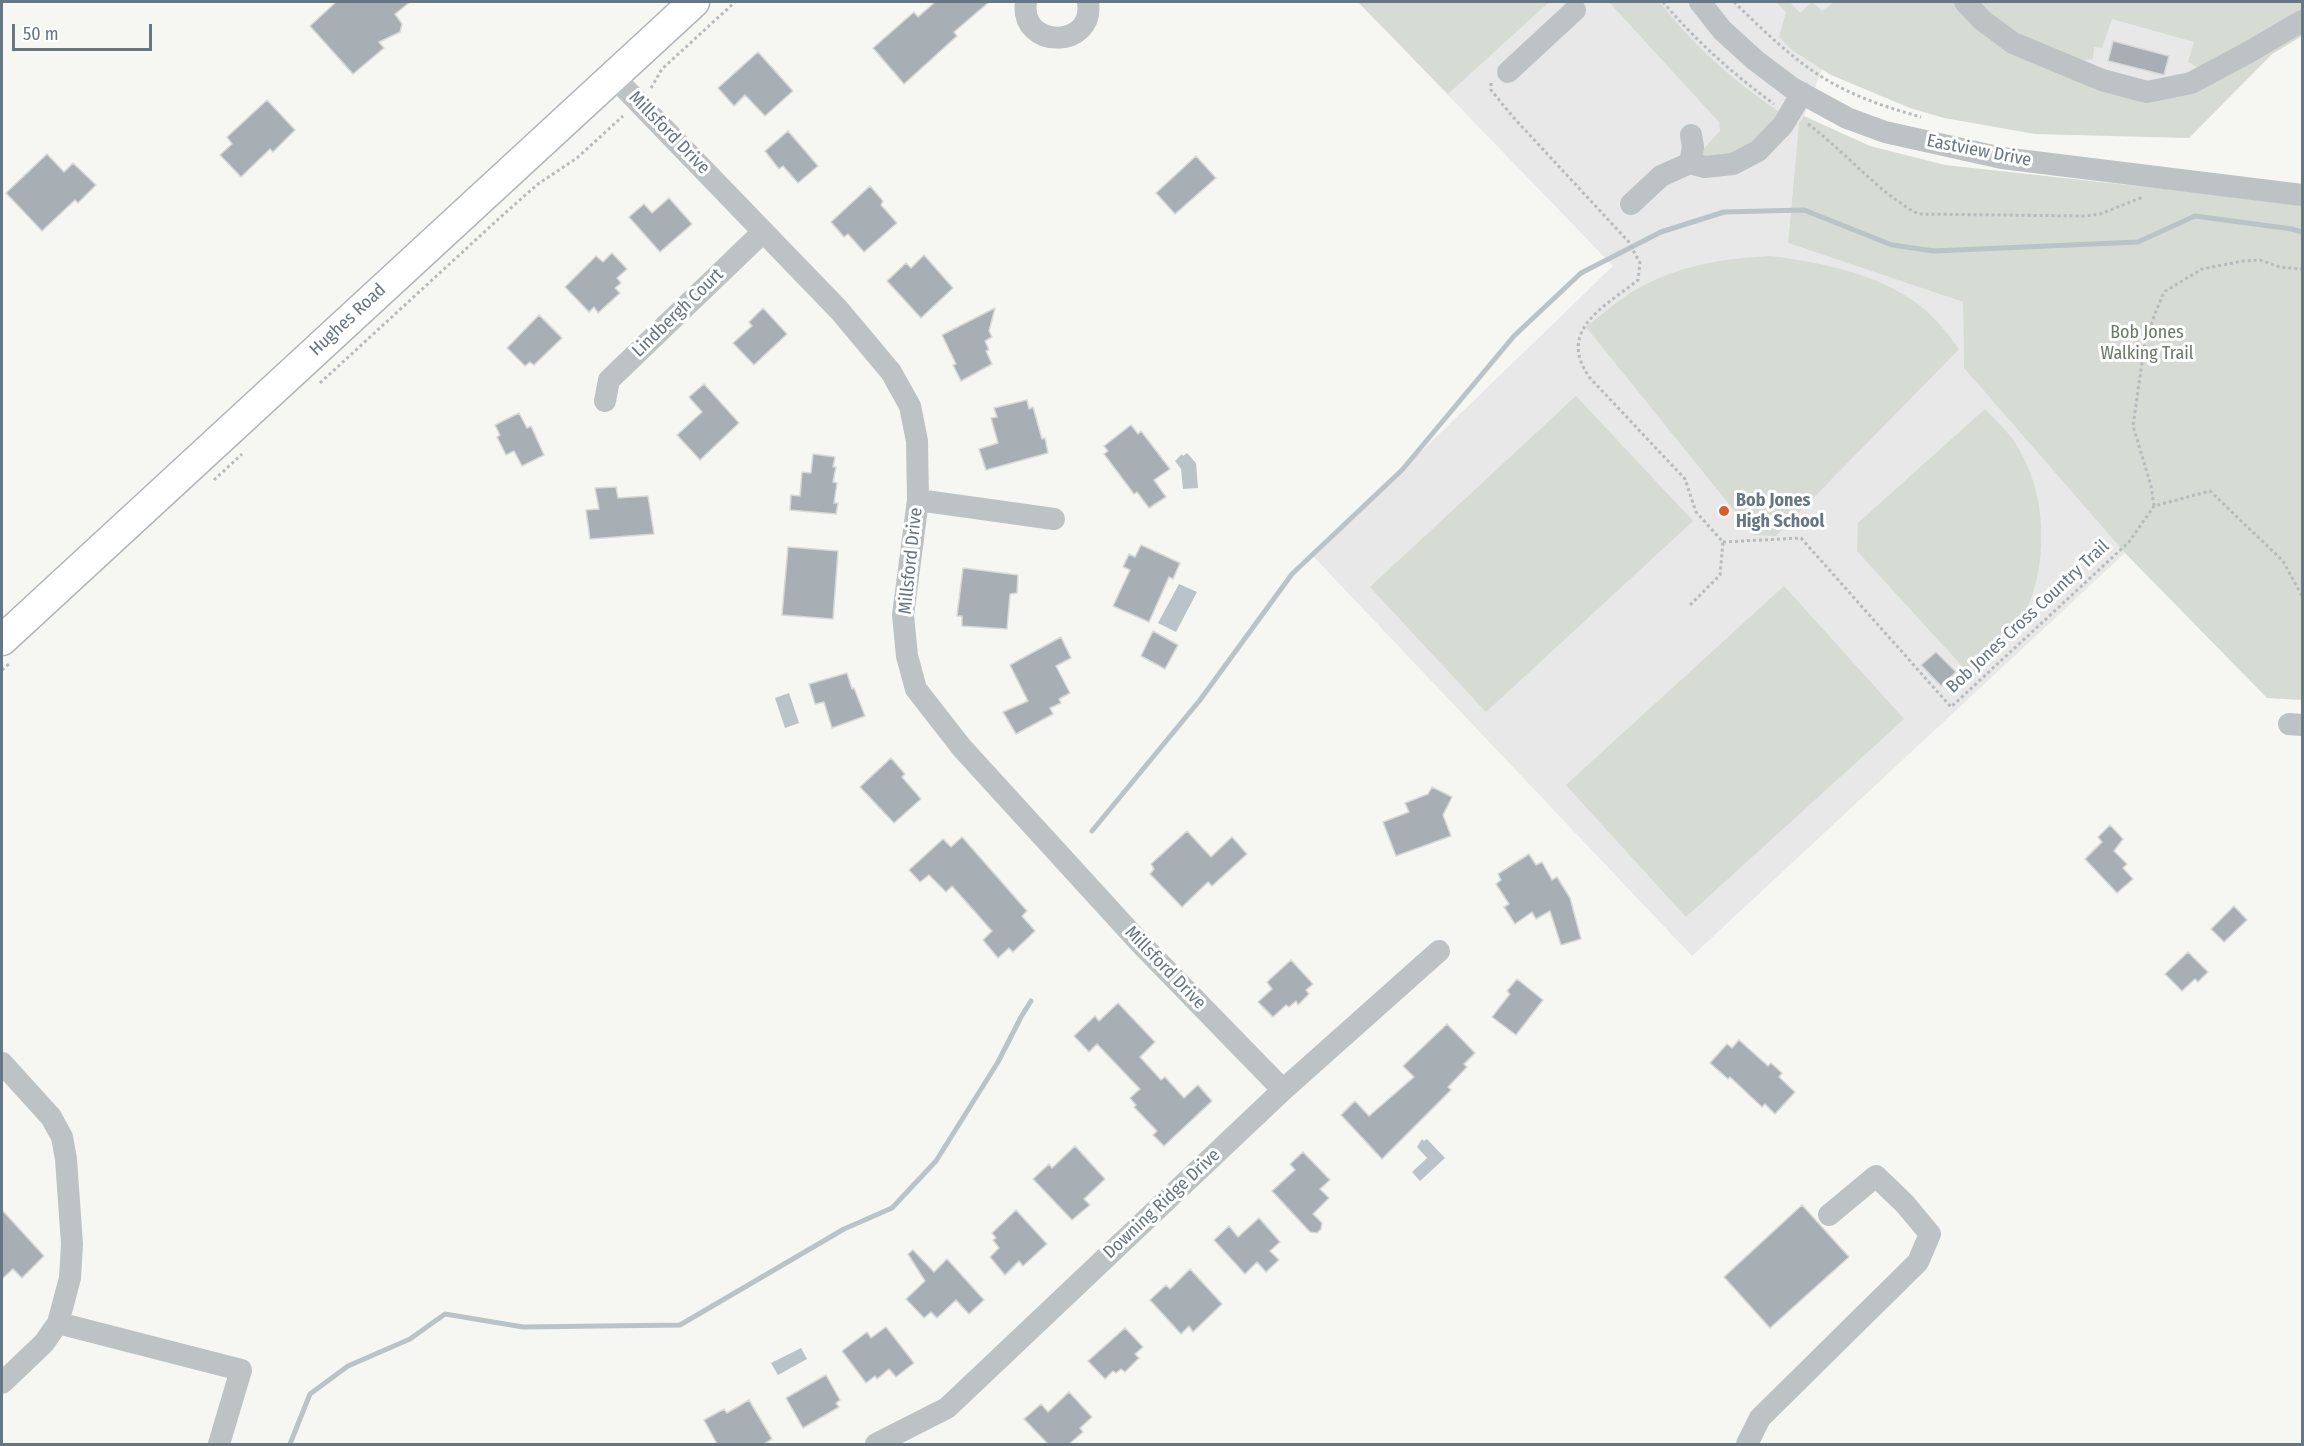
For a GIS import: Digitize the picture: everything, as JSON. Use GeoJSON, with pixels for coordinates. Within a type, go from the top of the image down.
{"type":"FeatureCollection","features":[{"type":"Feature","properties":{"kind":"main road","name":"Hughes Road"},"geometry":{"type":"LineString","coordinates":[[9,648],[694,2]]}},
{"type":"Feature","properties":{"kind":"street"},"geometry":{"type":"LineString","coordinates":[[1026,2],[1027,17],[1033,27],[1041,34],[1052,38],[1062,38],[1073,34],[1082,27],[1087,18],[1088,2]]}},
{"type":"Feature","properties":{"kind":"street","name":"Eastview Drive"},"geometry":{"type":"LineString","coordinates":[[1700,2],[1722,30],[1755,60],[1802,93],[1847,118],[1886,132],[2002,158],[2302,195]]}},
{"type":"Feature","properties":{"kind":"street"},"geometry":{"type":"LineString","coordinates":[[1965,2],[1982,20],[2013,43],[2102,80],[2147,92],[2191,82],[2302,21]]}},
{"type":"Feature","properties":{"kind":"street"},"geometry":{"type":"LineString","coordinates":[[1499,74],[1575,10]]}},
{"type":"Feature","properties":{"kind":"street","name":"Millsford Drive"},"geometry":{"type":"LineString","coordinates":[[613,76],[838,310],[891,372],[910,406],[917,441],[918,500],[903,615],[907,656],[916,689],[962,748],[1141,944],[1283,1090]]}},
{"type":"Feature","properties":{"kind":"street"},"geometry":{"type":"LineString","coordinates":[[1631,204],[1661,176],[1690,164],[1705,167],[1733,164],[1758,151],[1783,125],[1802,93]]}},
{"type":"Feature","properties":{"kind":"street"},"geometry":{"type":"LineString","coordinates":[[1690,164],[1693,147],[1691,135]]}},
{"type":"Feature","properties":{"kind":"street","name":"Lindbergh Court"},"geometry":{"type":"LineString","coordinates":[[605,401],[609,380],[763,232]]}},
{"type":"Feature","properties":{"kind":"street"},"geometry":{"type":"LineString","coordinates":[[918,500],[1054,519]]}},
{"type":"Feature","properties":{"kind":"street","name":"Downing Ridge Drive"},"geometry":{"type":"LineString","coordinates":[[876,1444],[947,1408],[1283,1090],[1439,951]]}},
{"type":"Feature","properties":{"kind":"street"},"geometry":{"type":"LineString","coordinates":[[2,1062],[51,1117],[62,1137],[66,1159],[72,1244],[70,1278],[58,1323],[44,1342],[2,1383]]}},
{"type":"Feature","properties":{"kind":"street"},"geometry":{"type":"LineString","coordinates":[[1747,1444],[1760,1418],[1918,1262],[1930,1234],[1905,1204],[1876,1176],[1829,1215]]}},
{"type":"Feature","properties":{"kind":"street"},"geometry":{"type":"LineString","coordinates":[[58,1323],[241,1370],[219,1444]]}},
{"type":"Feature","properties":{"kind":"path"},"geometry":{"type":"LineString","coordinates":[[652,87],[662,69],[735,2]]}},
{"type":"Feature","properties":{"kind":"path"},"geometry":{"type":"LineString","coordinates":[[1734,2],[1776,42],[1823,77],[1885,107],[1926,119]]}},
{"type":"Feature","properties":{"kind":"path"},"geometry":{"type":"LineString","coordinates":[[1499,74],[1491,90],[1629,241],[1640,262],[1638,280],[1584,324],[1579,343],[1581,364],[1590,378],[1685,479],[1696,512],[1723,542],[1720,575],[1689,606]]}},
{"type":"Feature","properties":{"kind":"path"},"geometry":{"type":"LineString","coordinates":[[319,383],[538,184],[577,158],[626,114]]}},
{"type":"Feature","properties":{"kind":"path"},"geometry":{"type":"LineString","coordinates":[[2302,269],[2280,267],[2260,260],[2243,261],[2202,270],[2164,292],[2145,348],[2133,426],[2151,486],[2154,506],[2210,491],[2283,561],[2302,596]]}},
{"type":"Feature","properties":{"kind":"path"},"geometry":{"type":"LineString","coordinates":[[209,484],[250,447]]}},
{"type":"Feature","properties":{"kind":"path","name":"Bob Jones Cross Country Trail"},"geometry":{"type":"LineString","coordinates":[[1723,542],[1801,538],[1951,707],[2129,542],[2154,506]]}},
{"type":"Feature","properties":{"kind":"path"},"geometry":{"type":"LineString","coordinates":[[2,670],[9,648]]}},
{"type":"Feature","properties":{"kind":"shaded area","name":"Bob Jones High School"},"geometry":{"type":"Polygon","coordinates":[[[1358,2],[2302,2],[2302,36],[2272,54],[2189,138],[2038,127],[1825,62],[1804,116],[1799,123],[1788,243],[1963,302],[1964,368],[2125,553],[1692,956],[1313,556],[1613,266],[1358,2]]]}},
{"type":"Feature","properties":{"kind":"shaded area"},"geometry":{"type":"Polygon","coordinates":[[[1187,453],[1196,463],[1198,488],[1183,489],[1181,469],[1175,461],[1182,454],[1183,456],[1187,453]]]}},
{"type":"Feature","properties":{"kind":"shaded area"},"geometry":{"type":"Polygon","coordinates":[[[1179,584],[1197,592],[1176,632],[1158,623],[1179,584]]]}},
{"type":"Feature","properties":{"kind":"shaded area"},"geometry":{"type":"Polygon","coordinates":[[[789,693],[799,723],[785,728],[775,698],[789,693]]]}},
{"type":"Feature","properties":{"kind":"shaded area"},"geometry":{"type":"Polygon","coordinates":[[[1422,1139],[1424,1141],[1427,1139],[1445,1158],[1420,1181],[1412,1172],[1427,1158],[1417,1147],[1422,1139]]]}},
{"type":"Feature","properties":{"kind":"shaded area"},"geometry":{"type":"Polygon","coordinates":[[[801,1348],[807,1359],[778,1375],[771,1363],[801,1348]]]}},
{"type":"Feature","properties":{"kind":"green space"},"geometry":{"type":"Polygon","coordinates":[[[1358,2],[1549,2],[1448,94],[1358,2]]]}},
{"type":"Feature","properties":{"kind":"green space"},"geometry":{"type":"Polygon","coordinates":[[[1609,2],[1660,2],[1672,18],[1714,61],[1778,111],[1761,137],[1752,146],[1737,153],[1716,156],[1699,154],[1720,131],[1719,122],[1609,2]]]}},
{"type":"Feature","properties":{"kind":"green space"},"geometry":{"type":"Polygon","coordinates":[[[1776,2],[1790,2],[1800,13],[1812,2],[1822,11],[1834,2],[1958,2],[1963,7],[2146,96],[2302,24],[2302,36],[2272,54],[2189,138],[2035,134],[1944,118],[1910,108],[1831,75],[1792,50],[1779,37],[1786,12],[1776,2]]]}},
{"type":"Feature","properties":{"kind":"green space"},"geometry":{"type":"Polygon","coordinates":[[[1972,2],[2302,2],[2302,11],[2201,69],[2188,62],[2194,42],[2112,19],[2102,48],[2094,47],[2093,59],[2085,60],[2082,65],[2016,36],[1972,2]]]}},
{"type":"Feature","properties":{"kind":"green space","name":"Bob Jones Walking Trail"},"geometry":{"type":"Polygon","coordinates":[[[1804,116],[1870,146],[1945,165],[2302,204],[2302,700],[2267,698],[2125,553],[1964,368],[1963,302],[1788,243],[1799,123],[1804,116]]]}},
{"type":"Feature","properties":{"kind":"green space"},"geometry":{"type":"Polygon","coordinates":[[[1771,256],[1829,266],[1885,285],[1903,294],[1925,310],[1959,349],[1776,536],[1754,535],[1586,327],[1630,293],[1661,277],[1707,263],[1771,256]]]}},
{"type":"Feature","properties":{"kind":"green space"},"geometry":{"type":"Polygon","coordinates":[[[1576,396],[1693,521],[1486,712],[1370,587],[1576,396]]]}},
{"type":"Feature","properties":{"kind":"green space"},"geometry":{"type":"Polygon","coordinates":[[[1985,409],[2013,440],[2029,470],[2040,512],[2041,534],[2037,577],[2023,618],[2006,642],[1973,678],[1857,551],[1858,523],[1985,409]]]}},
{"type":"Feature","properties":{"kind":"green space"},"geometry":{"type":"Polygon","coordinates":[[[1784,586],[1904,719],[1686,917],[1566,785],[1784,586]]]}},
{"type":"Feature","properties":{"kind":"building"},"geometry":{"type":"Polygon","coordinates":[[[336,2],[410,2],[395,14],[402,24],[400,32],[379,42],[384,48],[353,74],[310,26],[336,2]]]}},
{"type":"Feature","properties":{"kind":"building"},"geometry":{"type":"Polygon","coordinates":[[[935,2],[989,2],[954,32],[957,36],[904,84],[873,48],[914,12],[918,17],[935,2]]]}},
{"type":"Feature","properties":{"kind":"building"},"geometry":{"type":"Polygon","coordinates":[[[2113,41],[2169,56],[2164,75],[2108,61],[2113,41]]]}},
{"type":"Feature","properties":{"kind":"building"},"geometry":{"type":"Polygon","coordinates":[[[758,52],[793,91],[765,116],[745,95],[734,106],[718,88],[758,52]]]}},
{"type":"Feature","properties":{"kind":"building"},"geometry":{"type":"Polygon","coordinates":[[[267,100],[295,130],[273,152],[270,149],[241,177],[220,155],[232,144],[227,137],[267,100]]]}},
{"type":"Feature","properties":{"kind":"building"},"geometry":{"type":"Polygon","coordinates":[[[788,131],[818,166],[798,183],[783,166],[779,169],[765,151],[788,131]]]}},
{"type":"Feature","properties":{"kind":"building"},"geometry":{"type":"Polygon","coordinates":[[[47,154],[64,172],[73,163],[96,185],[78,203],[75,200],[42,231],[6,193],[47,154]]]}},
{"type":"Feature","properties":{"kind":"building"},"geometry":{"type":"Polygon","coordinates":[[[1196,156],[1216,178],[1175,214],[1156,193],[1196,156]]]}},
{"type":"Feature","properties":{"kind":"building"},"geometry":{"type":"Polygon","coordinates":[[[870,186],[883,201],[881,205],[897,223],[864,252],[848,234],[844,237],[831,222],[870,186]]]}},
{"type":"Feature","properties":{"kind":"building"},"geometry":{"type":"Polygon","coordinates":[[[669,198],[692,224],[660,252],[629,217],[644,204],[652,213],[669,198]]]}},
{"type":"Feature","properties":{"kind":"building"},"geometry":{"type":"Polygon","coordinates":[[[612,253],[627,269],[617,278],[621,283],[615,288],[620,293],[598,313],[594,307],[589,312],[565,287],[596,256],[603,262],[612,253]]]}},
{"type":"Feature","properties":{"kind":"building"},"geometry":{"type":"Polygon","coordinates":[[[924,255],[953,288],[921,318],[887,281],[906,263],[911,268],[924,255]]]}},
{"type":"Feature","properties":{"kind":"building"},"geometry":{"type":"Polygon","coordinates":[[[763,308],[787,334],[754,365],[733,343],[752,326],[749,322],[763,308]]]}},
{"type":"Feature","properties":{"kind":"building"},"geometry":{"type":"Polygon","coordinates":[[[995,308],[989,331],[992,337],[985,341],[989,350],[986,351],[992,364],[961,381],[953,365],[956,364],[942,335],[995,308]]]}},
{"type":"Feature","properties":{"kind":"building"},"geometry":{"type":"Polygon","coordinates":[[[539,315],[562,338],[534,365],[530,362],[525,366],[507,348],[539,315]]]}},
{"type":"Feature","properties":{"kind":"building"},"geometry":{"type":"Polygon","coordinates":[[[704,384],[739,423],[700,460],[677,435],[702,412],[689,397],[704,384]]]}},
{"type":"Feature","properties":{"kind":"building"},"geometry":{"type":"Polygon","coordinates":[[[1027,400],[1029,409],[1033,407],[1048,453],[986,470],[979,449],[998,443],[991,418],[997,417],[994,408],[1027,400]]]}},
{"type":"Feature","properties":{"kind":"building"},"geometry":{"type":"Polygon","coordinates":[[[519,413],[527,428],[531,426],[544,455],[522,466],[514,451],[506,455],[497,437],[500,435],[495,425],[519,413]]]}},
{"type":"Feature","properties":{"kind":"building"},"geometry":{"type":"Polygon","coordinates":[[[1131,425],[1138,434],[1141,431],[1170,469],[1154,480],[1166,497],[1149,508],[1137,492],[1134,494],[1104,454],[1108,451],[1104,446],[1131,425]]]}},
{"type":"Feature","properties":{"kind":"building"},"geometry":{"type":"Polygon","coordinates":[[[813,454],[835,457],[833,482],[837,483],[834,503],[838,503],[836,514],[790,510],[791,495],[800,496],[802,472],[811,473],[813,454]]]}},
{"type":"Feature","properties":{"kind":"building"},"geometry":{"type":"Polygon","coordinates":[[[616,487],[618,498],[648,496],[654,534],[590,539],[586,510],[599,509],[595,488],[616,487]]]}},
{"type":"Feature","properties":{"kind":"building"},"geometry":{"type":"Polygon","coordinates":[[[1141,545],[1180,563],[1173,579],[1169,577],[1149,622],[1113,606],[1130,570],[1123,567],[1129,554],[1135,557],[1141,545]]]}},
{"type":"Feature","properties":{"kind":"building"},"geometry":{"type":"Polygon","coordinates":[[[788,547],[838,551],[833,619],[782,615],[788,547]]]}},
{"type":"Feature","properties":{"kind":"building"},"geometry":{"type":"Polygon","coordinates":[[[963,568],[1018,575],[1017,593],[1010,594],[1007,629],[962,626],[962,616],[957,616],[963,568]]]}},
{"type":"Feature","properties":{"kind":"building"},"geometry":{"type":"Polygon","coordinates":[[[1153,631],[1178,645],[1165,669],[1141,656],[1153,631]]]}},
{"type":"Feature","properties":{"kind":"building"},"geometry":{"type":"Polygon","coordinates":[[[1061,637],[1071,658],[1056,666],[1070,693],[1059,699],[1061,703],[1050,708],[1053,714],[1016,734],[1003,712],[1028,701],[1010,665],[1061,637]]]}},
{"type":"Feature","properties":{"kind":"building"},"geometry":{"type":"Polygon","coordinates":[[[1936,652],[1956,672],[1941,686],[1921,665],[1936,652]]]}},
{"type":"Feature","properties":{"kind":"building"},"geometry":{"type":"Polygon","coordinates":[[[847,673],[865,716],[832,728],[824,702],[815,704],[809,684],[847,673]]]}},
{"type":"Feature","properties":{"kind":"building"},"geometry":{"type":"Polygon","coordinates":[[[891,758],[905,774],[902,777],[921,799],[894,823],[860,787],[891,758]]]}},
{"type":"Feature","properties":{"kind":"building"},"geometry":{"type":"Polygon","coordinates":[[[1432,787],[1452,797],[1443,815],[1451,836],[1396,856],[1383,822],[1409,812],[1405,803],[1428,794],[1432,787]]]}},
{"type":"Feature","properties":{"kind":"building"},"geometry":{"type":"Polygon","coordinates":[[[2110,825],[2123,839],[2114,851],[2127,864],[2123,868],[2133,879],[2117,893],[2085,859],[2102,842],[2098,837],[2110,825]]]}},
{"type":"Feature","properties":{"kind":"building"},"geometry":{"type":"Polygon","coordinates":[[[1187,831],[1211,857],[1232,837],[1247,854],[1212,886],[1208,882],[1182,907],[1150,874],[1154,869],[1151,864],[1187,831]]]}},
{"type":"Feature","properties":{"kind":"building"},"geometry":{"type":"Polygon","coordinates":[[[962,837],[1027,911],[1022,916],[1035,931],[1013,952],[1009,948],[998,958],[983,940],[992,931],[952,886],[946,892],[929,875],[920,882],[909,870],[943,839],[951,847],[962,837]]]}},
{"type":"Feature","properties":{"kind":"building"},"geometry":{"type":"Polygon","coordinates":[[[1529,854],[1536,865],[1542,862],[1552,880],[1557,877],[1570,898],[1581,939],[1561,945],[1550,911],[1536,919],[1532,912],[1515,924],[1504,907],[1509,904],[1496,884],[1501,880],[1498,874],[1529,854]]]}},
{"type":"Feature","properties":{"kind":"building"},"geometry":{"type":"Polygon","coordinates":[[[2234,906],[2247,920],[2224,942],[2211,929],[2234,906]]]}},
{"type":"Feature","properties":{"kind":"building"},"geometry":{"type":"Polygon","coordinates":[[[2188,952],[2208,972],[2198,982],[2195,979],[2182,991],[2165,974],[2188,952]]]}},
{"type":"Feature","properties":{"kind":"building"},"geometry":{"type":"Polygon","coordinates":[[[1291,960],[1313,984],[1306,990],[1309,994],[1298,1005],[1296,1001],[1289,1007],[1286,1005],[1273,1017],[1258,1002],[1272,989],[1267,982],[1291,960]]]}},
{"type":"Feature","properties":{"kind":"building"},"geometry":{"type":"Polygon","coordinates":[[[1517,979],[1543,1000],[1516,1035],[1492,1017],[1510,994],[1507,991],[1517,979]]]}},
{"type":"Feature","properties":{"kind":"building"},"geometry":{"type":"Polygon","coordinates":[[[1118,1003],[1155,1042],[1140,1057],[1161,1080],[1165,1077],[1184,1098],[1198,1085],[1212,1101],[1164,1146],[1153,1135],[1157,1131],[1134,1107],[1136,1105],[1130,1098],[1140,1089],[1097,1044],[1089,1052],[1074,1036],[1095,1016],[1099,1021],[1118,1003]]]}},
{"type":"Feature","properties":{"kind":"building"},"geometry":{"type":"Polygon","coordinates":[[[1447,1024],[1475,1053],[1464,1064],[1467,1067],[1448,1087],[1451,1090],[1382,1159],[1341,1115],[1355,1101],[1369,1116],[1414,1077],[1403,1066],[1447,1024]]]}},
{"type":"Feature","properties":{"kind":"building"},"geometry":{"type":"Polygon","coordinates":[[[1739,1040],[1768,1066],[1771,1063],[1782,1073],[1779,1077],[1795,1092],[1775,1114],[1765,1104],[1762,1107],[1730,1077],[1728,1079],[1710,1063],[1727,1044],[1732,1048],[1739,1040]]]}},
{"type":"Feature","properties":{"kind":"building"},"geometry":{"type":"Polygon","coordinates":[[[1075,1146],[1105,1179],[1084,1199],[1090,1205],[1072,1220],[1033,1179],[1049,1164],[1052,1168],[1075,1146]]]}},
{"type":"Feature","properties":{"kind":"building"},"geometry":{"type":"Polygon","coordinates":[[[1303,1152],[1330,1180],[1320,1189],[1329,1198],[1313,1214],[1322,1223],[1317,1233],[1310,1232],[1272,1191],[1295,1170],[1290,1164],[1303,1152]]]}},
{"type":"Feature","properties":{"kind":"building"},"geometry":{"type":"Polygon","coordinates":[[[1802,1205],[1849,1257],[1770,1328],[1724,1277],[1802,1205]]]}},
{"type":"Feature","properties":{"kind":"building"},"geometry":{"type":"Polygon","coordinates":[[[2,1210],[44,1256],[22,1278],[13,1269],[2,1279],[2,1210]]]}},
{"type":"Feature","properties":{"kind":"building"},"geometry":{"type":"Polygon","coordinates":[[[1016,1210],[1047,1244],[1023,1266],[1019,1261],[1005,1275],[990,1257],[999,1248],[993,1240],[996,1238],[992,1233],[1016,1210]]]}},
{"type":"Feature","properties":{"kind":"building"},"geometry":{"type":"Polygon","coordinates":[[[1259,1218],[1280,1242],[1270,1251],[1279,1260],[1266,1272],[1257,1262],[1245,1274],[1214,1240],[1229,1226],[1238,1237],[1259,1218]]]}},
{"type":"Feature","properties":{"kind":"building"},"geometry":{"type":"Polygon","coordinates":[[[913,1250],[934,1272],[947,1259],[984,1300],[969,1314],[956,1300],[937,1318],[931,1312],[924,1318],[906,1299],[925,1281],[908,1254],[913,1250]]]}},
{"type":"Feature","properties":{"kind":"building"},"geometry":{"type":"Polygon","coordinates":[[[1190,1269],[1222,1304],[1193,1332],[1189,1326],[1181,1334],[1150,1300],[1166,1285],[1170,1289],[1190,1269]]]}},
{"type":"Feature","properties":{"kind":"building"},"geometry":{"type":"Polygon","coordinates":[[[886,1327],[914,1363],[896,1377],[889,1369],[877,1379],[875,1376],[866,1383],[842,1351],[867,1332],[871,1338],[886,1327]]]}},
{"type":"Feature","properties":{"kind":"building"},"geometry":{"type":"Polygon","coordinates":[[[1125,1328],[1143,1347],[1135,1354],[1139,1358],[1125,1372],[1121,1369],[1116,1373],[1113,1371],[1105,1379],[1088,1361],[1125,1328]]]}},
{"type":"Feature","properties":{"kind":"building"},"geometry":{"type":"Polygon","coordinates":[[[826,1375],[840,1400],[836,1403],[839,1407],[803,1428],[786,1398],[826,1375]]]}},
{"type":"Feature","properties":{"kind":"building"},"geometry":{"type":"Polygon","coordinates":[[[1069,1392],[1092,1417],[1080,1428],[1083,1432],[1069,1444],[1048,1444],[1024,1419],[1041,1404],[1048,1412],[1069,1392]]]}},
{"type":"Feature","properties":{"kind":"building"},"geometry":{"type":"Polygon","coordinates":[[[749,1400],[772,1439],[764,1444],[717,1444],[704,1420],[724,1409],[727,1413],[749,1400]]]}},
{"type":"Feature","properties":{"kind":"waterway"},"geometry":{"type":"LineString","coordinates":[[1092,831],[1200,700],[1292,574],[1402,470],[1514,336],[1581,273],[1661,232],[1724,212],[1804,210],[1892,245],[1934,251],[2138,242],[2195,216],[2302,232]]}},
{"type":"Feature","properties":{"kind":"waterway"},"geometry":{"type":"LineString","coordinates":[[290,1444],[310,1394],[348,1366],[410,1339],[445,1314],[523,1327],[680,1325],[844,1229],[892,1208],[936,1161],[998,1062],[1031,1001]]}},
{"type":"Feature","properties":{"kind":"place","name":"Bob Jones High School"},"geometry":{"type":"Point","coordinates":[1724,511]}}]}
